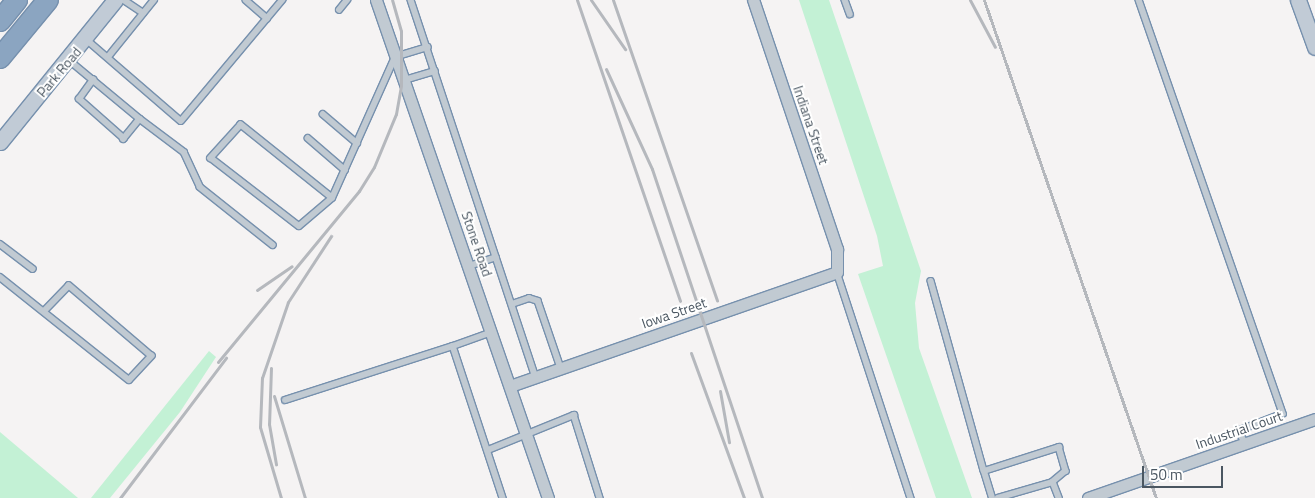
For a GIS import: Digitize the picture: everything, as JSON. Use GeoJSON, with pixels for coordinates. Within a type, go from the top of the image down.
{"type":"FeatureCollection","features":[{"type":"Feature","properties":{"kind":"highway"},"geometry":{"type":"LineString","coordinates":[[0,21],[17,0]]}},
{"type":"Feature","properties":{"kind":"highway"},"geometry":{"type":"LineString","coordinates":[[0,58],[48,0]]}},
{"type":"Feature","properties":{"kind":"street","name":"Park Road"},"geometry":{"type":"LineString","coordinates":[[0,142],[86,39],[114,0]]}},
{"type":"Feature","properties":{"kind":"street","name":"Stone Road"},"geometry":{"type":"LineString","coordinates":[[376,0],[548,498]]}},
{"type":"Feature","properties":{"kind":"street","name":"Indiana Street"},"geometry":{"type":"LineString","coordinates":[[753,0],[838,267]]}},
{"type":"Feature","properties":{"kind":"street"},"geometry":{"type":"LineString","coordinates":[[1298,0],[1315,47]]}},
{"type":"Feature","properties":{"kind":"street","name":"Iowa Street"},"geometry":{"type":"LineString","coordinates":[[510,386],[838,267]]}},
{"type":"Feature","properties":{"kind":"street","name":"Industrial Court"},"geometry":{"type":"LineString","coordinates":[[1088,498],[1315,419]]}},
{"type":"Feature","properties":{"kind":"lane"},"geometry":{"type":"LineString","coordinates":[[124,0],[143,13]]}},
{"type":"Feature","properties":{"kind":"lane"},"geometry":{"type":"LineString","coordinates":[[108,57],[154,0]]}},
{"type":"Feature","properties":{"kind":"lane"},"geometry":{"type":"LineString","coordinates":[[246,0],[267,18]]}},
{"type":"Feature","properties":{"kind":"lane"},"geometry":{"type":"LineString","coordinates":[[86,39],[181,121],[282,0]]}},
{"type":"Feature","properties":{"kind":"lane"},"geometry":{"type":"LineString","coordinates":[[339,10],[347,0]]}},
{"type":"Feature","properties":{"kind":"lane"},"geometry":{"type":"LineString","coordinates":[[411,0],[536,377]]}},
{"type":"Feature","properties":{"kind":"lane"},"geometry":{"type":"LineString","coordinates":[[845,0],[850,14]]}},
{"type":"Feature","properties":{"kind":"lane"},"geometry":{"type":"LineString","coordinates":[[1139,0],[1283,414],[1239,431],[1246,443]]}},
{"type":"Feature","properties":{"kind":"lane"},"geometry":{"type":"LineString","coordinates":[[332,198],[240,125],[211,158],[299,226],[332,198],[395,57],[427,47]]}},
{"type":"Feature","properties":{"kind":"lane"},"geometry":{"type":"LineString","coordinates":[[69,60],[140,119],[184,152],[200,187],[273,245]]}},
{"type":"Feature","properties":{"kind":"lane"},"geometry":{"type":"LineString","coordinates":[[405,80],[435,71]]}},
{"type":"Feature","properties":{"kind":"lane"},"geometry":{"type":"LineString","coordinates":[[93,80],[79,99],[124,138],[140,119]]}},
{"type":"Feature","properties":{"kind":"lane"},"geometry":{"type":"LineString","coordinates":[[323,114],[357,143]]}},
{"type":"Feature","properties":{"kind":"lane"},"geometry":{"type":"LineString","coordinates":[[308,138],[345,170]]}},
{"type":"Feature","properties":{"kind":"lane"},"geometry":{"type":"LineString","coordinates":[[0,244],[33,269]]}},
{"type":"Feature","properties":{"kind":"lane"},"geometry":{"type":"LineString","coordinates":[[469,266],[496,257]]}},
{"type":"Feature","properties":{"kind":"lane"},"geometry":{"type":"LineString","coordinates":[[838,267],[912,498]]}},
{"type":"Feature","properties":{"kind":"lane"},"geometry":{"type":"LineString","coordinates":[[0,277],[45,311],[129,380],[150,356],[69,286],[45,311]]}},
{"type":"Feature","properties":{"kind":"lane"},"geometry":{"type":"LineString","coordinates":[[931,281],[992,498]]}},
{"type":"Feature","properties":{"kind":"lane"},"geometry":{"type":"LineString","coordinates":[[512,304],[529,298],[538,300],[561,368]]}},
{"type":"Feature","properties":{"kind":"lane"},"geometry":{"type":"LineString","coordinates":[[285,400],[492,332]]}},
{"type":"Feature","properties":{"kind":"lane"},"geometry":{"type":"LineString","coordinates":[[453,346],[503,498]]}},
{"type":"Feature","properties":{"kind":"lane"},"geometry":{"type":"LineString","coordinates":[[488,450],[527,436],[574,415],[600,498]]}},
{"type":"Feature","properties":{"kind":"lane"},"geometry":{"type":"LineString","coordinates":[[984,471],[1059,447],[1066,471],[1053,482],[998,498]]}},
{"type":"Feature","properties":{"kind":"lane"},"geometry":{"type":"LineString","coordinates":[[1053,482],[1059,498]]}},
{"type":"Feature","properties":{"kind":"green space"},"geometry":{"type":"Polygon","coordinates":[[[799,0],[829,0],[921,271],[915,303],[919,348],[972,498],[936,498],[876,326],[858,274],[883,266],[877,236],[799,0]]]}},
{"type":"Feature","properties":{"kind":"green space"},"geometry":{"type":"Polygon","coordinates":[[[209,351],[216,357],[180,412],[110,498],[91,498],[209,351]]]}},
{"type":"Feature","properties":{"kind":"green space"},"geometry":{"type":"Polygon","coordinates":[[[0,432],[78,498],[0,498],[0,432]]]}},
{"type":"Feature","properties":{"kind":"railway"},"geometry":{"type":"LineString","coordinates":[[218,362],[359,191],[374,167],[396,114],[401,85],[401,31],[392,0]]}},
{"type":"Feature","properties":{"kind":"railway"},"geometry":{"type":"LineString","coordinates":[[577,0],[680,301]]}},
{"type":"Feature","properties":{"kind":"railway"},"geometry":{"type":"LineString","coordinates":[[591,0],[625,49]]}},
{"type":"Feature","properties":{"kind":"railway"},"geometry":{"type":"LineString","coordinates":[[613,0],[717,300]]}},
{"type":"Feature","properties":{"kind":"railway"},"geometry":{"type":"LineString","coordinates":[[970,0],[995,47]]}},
{"type":"Feature","properties":{"kind":"railway"},"geometry":{"type":"LineString","coordinates":[[984,0],[1156,498]]}},
{"type":"Feature","properties":{"kind":"railway"},"geometry":{"type":"LineString","coordinates":[[606,69],[652,169],[762,498]]}},
{"type":"Feature","properties":{"kind":"railway"},"geometry":{"type":"LineString","coordinates":[[281,498],[260,427],[262,378],[288,302],[331,236]]}},
{"type":"Feature","properties":{"kind":"railway"},"geometry":{"type":"LineString","coordinates":[[257,290],[292,266]]}},
{"type":"Feature","properties":{"kind":"railway"},"geometry":{"type":"LineString","coordinates":[[691,353],[744,498]]}},
{"type":"Feature","properties":{"kind":"railway"},"geometry":{"type":"LineString","coordinates":[[120,498],[226,358]]}},
{"type":"Feature","properties":{"kind":"railway"},"geometry":{"type":"LineString","coordinates":[[271,368],[269,424],[276,464]]}},
{"type":"Feature","properties":{"kind":"railway"},"geometry":{"type":"LineString","coordinates":[[720,391],[729,442]]}},
{"type":"Feature","properties":{"kind":"railway"},"geometry":{"type":"LineString","coordinates":[[274,396],[305,498]]}}]}
